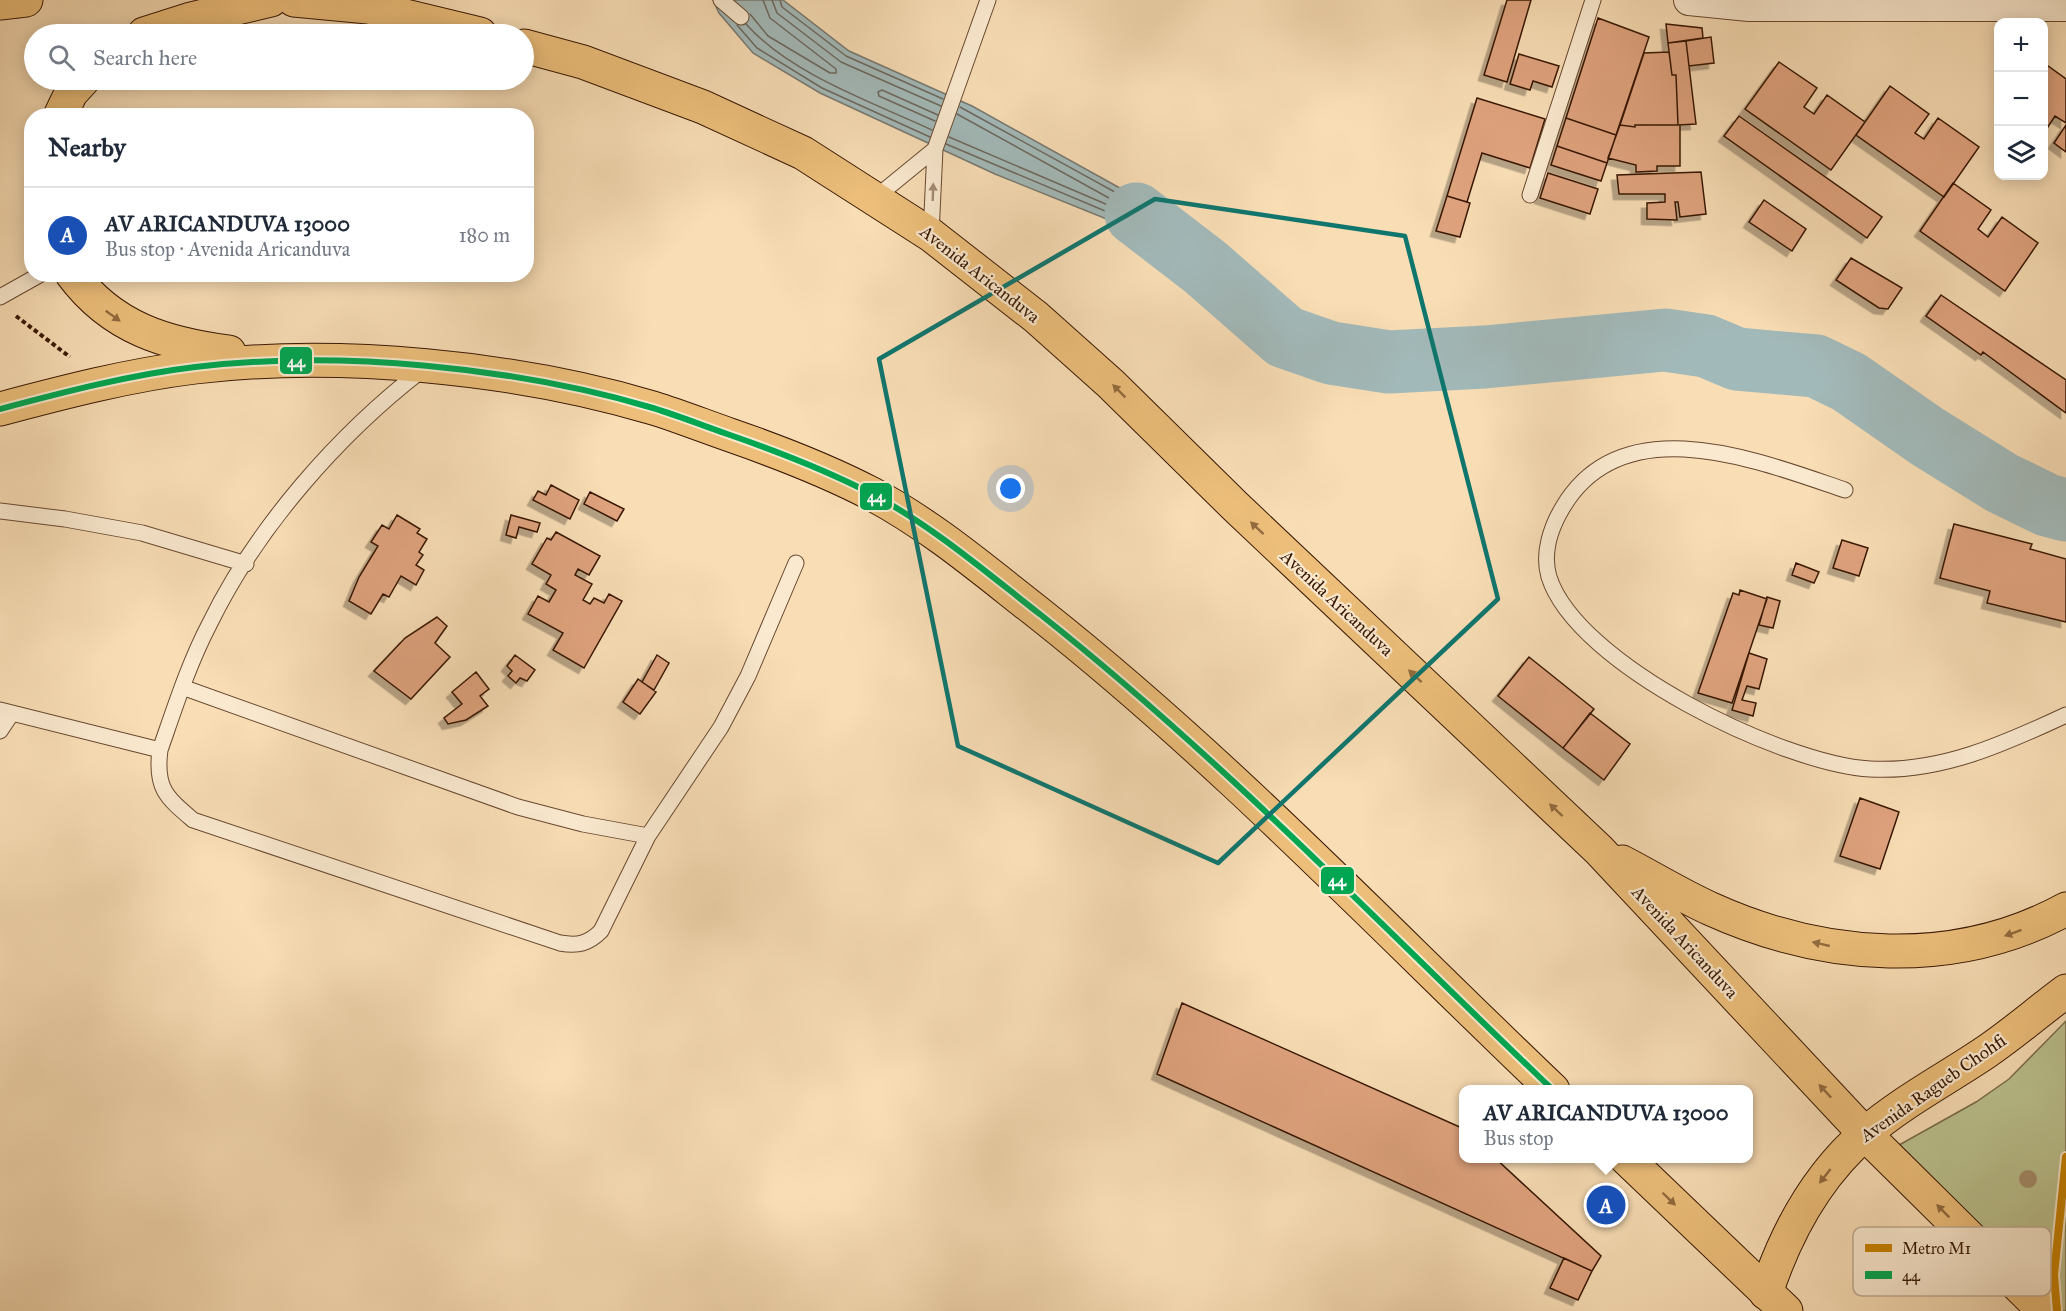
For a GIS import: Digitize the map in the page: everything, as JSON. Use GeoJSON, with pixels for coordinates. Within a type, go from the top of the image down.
{"type":"FeatureCollection","features":[{"type":"Feature","properties":{"kind":"main road"},"geometry":{"type":"LineString","coordinates":[[0,3],[26,0]]}},
{"type":"Feature","properties":{"kind":"main road"},"geometry":{"type":"LineString","coordinates":[[175,24],[271,0]]}},
{"type":"Feature","properties":{"kind":"main road"},"geometry":{"type":"LineString","coordinates":[[294,0],[369,4],[443,24]]}},
{"type":"Feature","properties":{"kind":"main road","name":"Avenida Aricanduva"},"geometry":{"type":"LineString","coordinates":[[534,49],[583,62],[703,107],[803,153],[932,235],[1036,317],[1111,384],[1235,506],[1599,850],[1865,1134],[1959,1227]]}},
{"type":"Feature","properties":{"kind":"main road"},"geometry":{"type":"LineString","coordinates":[[64,108],[74,90]]}},
{"type":"Feature","properties":{"kind":"main road"},"geometry":{"type":"LineString","coordinates":[[79,282],[99,305],[122,322],[194,347],[298,361],[427,366],[546,382],[652,408],[804,461],[874,495],[946,540],[1095,658],[1258,805],[1549,1085]]}},
{"type":"Feature","properties":{"kind":"main road"},"geometry":{"type":"LineString","coordinates":[[0,409],[92,386],[194,367],[298,361]]}},
{"type":"Feature","properties":{"kind":"main road"},"geometry":{"type":"LineString","coordinates":[[1599,850],[1711,909],[1780,934],[1844,949],[1892,953],[1937,950],[1993,940],[2043,922],[2066,909]]}},
{"type":"Feature","properties":{"kind":"main road","name":"Avenida Ragueb Chohfi"},"geometry":{"type":"LineString","coordinates":[[1769,1305],[1776,1259],[1797,1216],[1827,1173],[1865,1134],[1988,1051],[2066,991]]}},
{"type":"Feature","properties":{"kind":"main road"},"geometry":{"type":"LineString","coordinates":[[1631,1163],[1769,1305]]}},
{"type":"Feature","properties":{"kind":"main road","name":"Avenida Aricanduva"},"geometry":{"type":"LineString","coordinates":[[2029,1296],[2044,1311]]}},
{"type":"Feature","properties":{"kind":"street"},"geometry":{"type":"LineString","coordinates":[[1689,0],[1749,6],[2066,6]]}},
{"type":"Feature","properties":{"kind":"lane"},"geometry":{"type":"LineString","coordinates":[[721,0],[741,17]]}},
{"type":"Feature","properties":{"kind":"lane"},"geometry":{"type":"LineString","coordinates":[[932,235],[936,147],[988,0]]}},
{"type":"Feature","properties":{"kind":"lane"},"geometry":{"type":"LineString","coordinates":[[1530,195],[1593,0]]}},
{"type":"Feature","properties":{"kind":"lane"},"geometry":{"type":"LineString","coordinates":[[875,198],[936,147]]}},
{"type":"Feature","properties":{"kind":"lane"},"geometry":{"type":"LineString","coordinates":[[0,297],[27,282]]}},
{"type":"Feature","properties":{"kind":"lane"},"geometry":{"type":"LineString","coordinates":[[427,366],[393,393],[334,450],[285,504],[210,622],[182,687],[160,750],[157,769],[167,797],[193,820],[560,943],[576,945],[590,941],[601,931],[648,836],[726,717],[748,676],[796,562]]}},
{"type":"Feature","properties":{"kind":"lane"},"geometry":{"type":"LineString","coordinates":[[1845,490],[1753,459],[1719,452],[1657,450],[1618,458],[1590,474],[1570,496],[1554,522],[1547,549],[1549,576],[1563,604],[1597,641],[1654,684],[1734,728],[1810,759],[1870,769],[1918,767],[1984,752],[2066,715]]}},
{"type":"Feature","properties":{"kind":"lane"},"geometry":{"type":"LineString","coordinates":[[0,511],[142,533],[246,564]]}},
{"type":"Feature","properties":{"kind":"lane"},"geometry":{"type":"LineString","coordinates":[[182,687],[518,807],[583,824],[648,836]]}},
{"type":"Feature","properties":{"kind":"lane"},"geometry":{"type":"LineString","coordinates":[[0,731],[6,711],[160,750]]}},
{"type":"Feature","properties":{"kind":"path"},"geometry":{"type":"LineString","coordinates":[[14,314],[68,355],[92,386]]}},
{"type":"Feature","properties":{"kind":"highlighted area"},"geometry":{"type":"Polygon","coordinates":[[[1155,199],[1405,236],[1498,599],[1218,863],[958,746],[879,359],[1155,199]]]}},
{"type":"Feature","properties":{"kind":"green space"},"geometry":{"type":"Polygon","coordinates":[[[2066,1021],[2066,1311],[2056,1311],[2041,1296],[2051,1296],[2051,1227],[1971,1227],[1892,1149],[1976,1102],[2009,1079],[2066,1021]]]}},
{"type":"Feature","properties":{"kind":"water"},"geometry":{"type":"Polygon","coordinates":[[[713,0],[783,0],[849,51],[972,106],[1136,197],[1177,228],[1205,267],[1172,253],[1134,230],[995,174],[820,93],[753,53],[719,13],[713,0]]]}},
{"type":"Feature","properties":{"kind":"building"},"geometry":{"type":"Polygon","coordinates":[[[1507,0],[1531,0],[1507,82],[1484,75],[1507,0]]]}},
{"type":"Feature","properties":{"kind":"building"},"geometry":{"type":"Polygon","coordinates":[[[1598,18],[1649,37],[1616,135],[1566,118],[1598,18]]]}},
{"type":"Feature","properties":{"kind":"building"},"geometry":{"type":"Polygon","coordinates":[[[1666,24],[1702,28],[1703,38],[1668,43],[1666,24]]]}},
{"type":"Feature","properties":{"kind":"building"},"geometry":{"type":"Polygon","coordinates":[[[1711,37],[1714,63],[1689,66],[1686,41],[1711,37]]]}},
{"type":"Feature","properties":{"kind":"building"},"geometry":{"type":"Polygon","coordinates":[[[1686,41],[1696,124],[1678,125],[1676,75],[1672,75],[1668,43],[1686,41]]]}},
{"type":"Feature","properties":{"kind":"building"},"geometry":{"type":"Polygon","coordinates":[[[1669,52],[1672,75],[1676,75],[1678,125],[1635,125],[1635,127],[1620,125],[1644,53],[1669,52]]]}},
{"type":"Feature","properties":{"kind":"building"},"geometry":{"type":"Polygon","coordinates":[[[1519,54],[1559,66],[1552,87],[1533,81],[1530,90],[1510,84],[1519,54]]]}},
{"type":"Feature","properties":{"kind":"building"},"geometry":{"type":"Polygon","coordinates":[[[1779,62],[1817,88],[1804,107],[1814,114],[1827,95],[1865,122],[1831,170],[1745,109],[1779,62]]]}},
{"type":"Feature","properties":{"kind":"building"},"geometry":{"type":"Polygon","coordinates":[[[2048,66],[2066,79],[2066,123],[2055,116],[2048,127],[2048,66]]]}},
{"type":"Feature","properties":{"kind":"building"},"geometry":{"type":"Polygon","coordinates":[[[1890,86],[1929,114],[1915,133],[1924,139],[1938,118],[1979,147],[1944,197],[1856,135],[1890,86]]]}},
{"type":"Feature","properties":{"kind":"building"},"geometry":{"type":"Polygon","coordinates":[[[1477,98],[1545,119],[1530,168],[1482,153],[1467,202],[1447,196],[1477,98]]]}},
{"type":"Feature","properties":{"kind":"building"},"geometry":{"type":"Polygon","coordinates":[[[1739,116],[1882,217],[1867,238],[1724,136],[1739,116]]]}},
{"type":"Feature","properties":{"kind":"building"},"geometry":{"type":"Polygon","coordinates":[[[1566,118],[1616,135],[1607,163],[1557,146],[1566,118]]]}},
{"type":"Feature","properties":{"kind":"building"},"geometry":{"type":"Polygon","coordinates":[[[1620,125],[1635,127],[1635,125],[1680,125],[1680,166],[1657,166],[1657,171],[1636,172],[1636,165],[1608,158],[1620,125]]]}},
{"type":"Feature","properties":{"kind":"building"},"geometry":{"type":"Polygon","coordinates":[[[2066,125],[2066,152],[2054,143],[2066,125]]]}},
{"type":"Feature","properties":{"kind":"building"},"geometry":{"type":"Polygon","coordinates":[[[1557,146],[1607,163],[1601,181],[1551,165],[1557,146]]]}},
{"type":"Feature","properties":{"kind":"building"},"geometry":{"type":"Polygon","coordinates":[[[1701,172],[1706,214],[1680,217],[1678,202],[1675,202],[1677,220],[1647,219],[1647,203],[1665,202],[1665,194],[1619,194],[1617,175],[1701,172]]]}},
{"type":"Feature","properties":{"kind":"building"},"geometry":{"type":"Polygon","coordinates":[[[1548,173],[1598,189],[1590,214],[1540,198],[1548,173]]]}},
{"type":"Feature","properties":{"kind":"building"},"geometry":{"type":"Polygon","coordinates":[[[1953,183],[1991,210],[1978,229],[1988,237],[2002,217],[2038,243],[2005,291],[1920,231],[1953,183]]]}},
{"type":"Feature","properties":{"kind":"building"},"geometry":{"type":"Polygon","coordinates":[[[1447,196],[1470,203],[1460,237],[1436,231],[1447,196]]]}},
{"type":"Feature","properties":{"kind":"building"},"geometry":{"type":"Polygon","coordinates":[[[1764,200],[1806,229],[1792,251],[1749,222],[1764,200]]]}},
{"type":"Feature","properties":{"kind":"building"},"geometry":{"type":"Polygon","coordinates":[[[1851,258],[1902,288],[1888,309],[1879,308],[1836,280],[1851,258]]]}},
{"type":"Feature","properties":{"kind":"building"},"geometry":{"type":"Polygon","coordinates":[[[1941,295],[2066,380],[2066,413],[1983,352],[1981,355],[1926,316],[1941,295]]]}},
{"type":"Feature","properties":{"kind":"building"},"geometry":{"type":"Polygon","coordinates":[[[551,485],[579,500],[570,519],[533,500],[538,491],[546,495],[551,485]]]}},
{"type":"Feature","properties":{"kind":"building"},"geometry":{"type":"Polygon","coordinates":[[[590,492],[624,509],[617,521],[584,504],[590,492]]]}},
{"type":"Feature","properties":{"kind":"building"},"geometry":{"type":"Polygon","coordinates":[[[397,515],[420,529],[417,533],[427,539],[419,552],[423,555],[416,565],[424,570],[416,585],[401,576],[389,597],[383,594],[371,614],[349,601],[359,577],[378,546],[371,542],[382,525],[389,529],[397,515]]]}},
{"type":"Feature","properties":{"kind":"building"},"geometry":{"type":"Polygon","coordinates":[[[511,515],[540,523],[537,532],[519,527],[516,538],[506,535],[511,515]]]}},
{"type":"Feature","properties":{"kind":"building"},"geometry":{"type":"Polygon","coordinates":[[[1954,524],[2032,544],[2030,549],[2066,559],[2066,622],[1987,603],[1990,591],[1940,578],[1954,524]]]}},
{"type":"Feature","properties":{"kind":"building"},"geometry":{"type":"Polygon","coordinates":[[[556,532],[600,556],[589,575],[578,569],[575,575],[592,584],[583,600],[590,604],[594,598],[604,603],[609,594],[622,601],[584,668],[553,650],[563,633],[528,614],[538,596],[549,602],[556,590],[546,584],[551,575],[532,564],[547,538],[551,540],[556,532]]]}},
{"type":"Feature","properties":{"kind":"building"},"geometry":{"type":"Polygon","coordinates":[[[1842,540],[1868,548],[1859,576],[1833,568],[1842,540]]]}},
{"type":"Feature","properties":{"kind":"building"},"geometry":{"type":"Polygon","coordinates":[[[1796,563],[1819,572],[1814,583],[1792,575],[1796,563]]]}},
{"type":"Feature","properties":{"kind":"building"},"geometry":{"type":"Polygon","coordinates":[[[1740,590],[1767,599],[1732,703],[1698,693],[1733,593],[1739,595],[1740,590]]]}},
{"type":"Feature","properties":{"kind":"building"},"geometry":{"type":"Polygon","coordinates":[[[1767,597],[1780,601],[1773,628],[1759,625],[1767,597]]]}},
{"type":"Feature","properties":{"kind":"building"},"geometry":{"type":"Polygon","coordinates":[[[437,617],[447,626],[435,643],[450,657],[411,699],[374,671],[405,638],[437,617]]]}},
{"type":"Feature","properties":{"kind":"building"},"geometry":{"type":"Polygon","coordinates":[[[1749,653],[1767,659],[1759,689],[1747,686],[1742,700],[1756,703],[1753,716],[1732,710],[1749,653]]]}},
{"type":"Feature","properties":{"kind":"building"},"geometry":{"type":"Polygon","coordinates":[[[515,655],[535,670],[527,681],[520,678],[516,683],[508,676],[512,671],[507,666],[515,655]]]}},
{"type":"Feature","properties":{"kind":"building"},"geometry":{"type":"Polygon","coordinates":[[[657,655],[669,663],[654,690],[642,682],[657,655]]]}},
{"type":"Feature","properties":{"kind":"building"},"geometry":{"type":"Polygon","coordinates":[[[1529,657],[1594,709],[1563,748],[1498,696],[1529,657]]]}},
{"type":"Feature","properties":{"kind":"building"},"geometry":{"type":"Polygon","coordinates":[[[476,672],[489,689],[480,696],[488,706],[466,720],[448,724],[444,718],[462,704],[452,692],[476,672]]]}},
{"type":"Feature","properties":{"kind":"building"},"geometry":{"type":"Polygon","coordinates":[[[638,679],[656,692],[640,714],[623,702],[638,679]]]}},
{"type":"Feature","properties":{"kind":"building"},"geometry":{"type":"Polygon","coordinates":[[[1590,713],[1630,744],[1604,780],[1563,748],[1590,713]]]}},
{"type":"Feature","properties":{"kind":"building"},"geometry":{"type":"Polygon","coordinates":[[[1860,798],[1899,812],[1880,869],[1840,856],[1860,798]]]}},
{"type":"Feature","properties":{"kind":"building"},"geometry":{"type":"Polygon","coordinates":[[[1182,1003],[1459,1127],[1459,1163],[1500,1163],[1601,1256],[1592,1271],[1157,1074],[1182,1003]]]}},
{"type":"Feature","properties":{"kind":"building"},"geometry":{"type":"Polygon","coordinates":[[[1564,1258],[1592,1271],[1578,1300],[1550,1288],[1564,1258]]]}},
{"type":"Feature","properties":{"kind":"waterway"},"geometry":{"type":"LineString","coordinates":[[1136,214],[1205,267],[1285,337],[1331,353],[1389,362],[1485,357],[1665,340],[1706,346],[1737,359],[1816,366],[1849,382],[1928,437],[2002,483],[2047,505],[2066,510]]}},
{"type":"Feature","properties":{"kind":"metro line","name":"M1"},"geometry":{"type":"LineString","coordinates":[[2057,1311],[2054,1275],[2066,1157]]}},
{"type":"Feature","properties":{"kind":"transit line","name":"44"},"geometry":{"type":"LineString","coordinates":[[0,409],[121,379],[195,367],[307,360],[426,366],[543,382],[600,394],[672,414],[820,469],[872,494],[917,521],[980,567],[1109,670],[1303,847],[1548,1085]]}},
{"type":"Feature","properties":{"kind":"place","name":"AV ARICANDUVA 13000"},"geometry":{"type":"Point","coordinates":[1606,1205]}}]}
